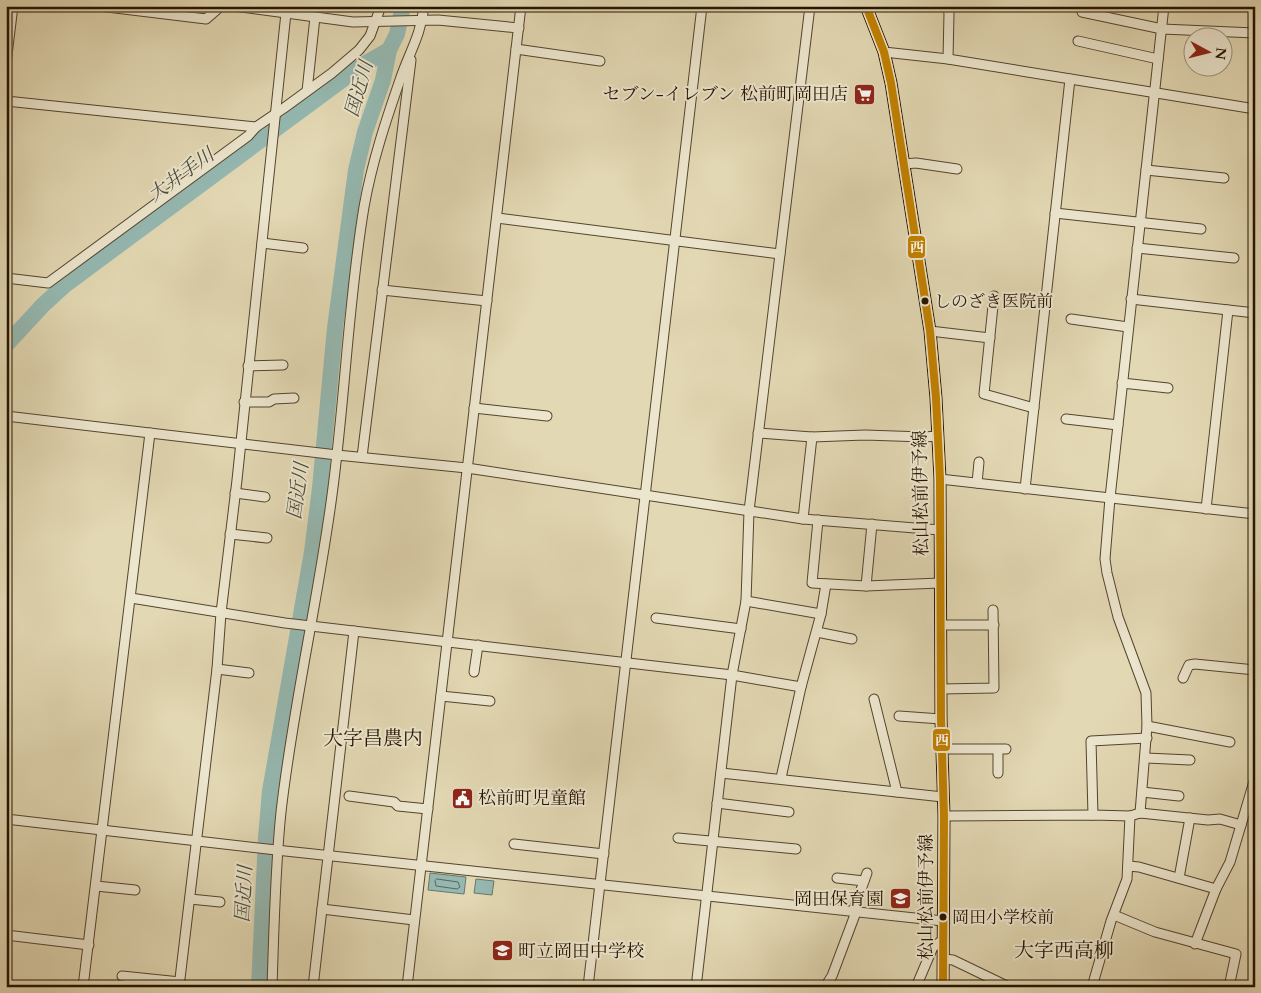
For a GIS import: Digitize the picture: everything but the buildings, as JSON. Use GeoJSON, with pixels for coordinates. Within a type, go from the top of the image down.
{"type":"FeatureCollection","features":[{"type":"Feature","properties":{"kind":"main road","name":"松山松前伊予線"},"geometry":{"type":"LineString","coordinates":[[866,6],[884,52],[891,83],[930,331],[940,479],[940,719],[944,797],[943,987]]}},
{"type":"Feature","properties":{"kind":"street"},"geometry":{"type":"LineString","coordinates":[[6,63],[13,6]]}},
{"type":"Feature","properties":{"kind":"street"},"geometry":{"type":"LineString","coordinates":[[99,6],[136,8],[206,19],[221,6]]}},
{"type":"Feature","properties":{"kind":"street"},"geometry":{"type":"LineString","coordinates":[[233,6],[267,9],[353,22],[421,20],[519,28]]}},
{"type":"Feature","properties":{"kind":"street"},"geometry":{"type":"LineString","coordinates":[[308,91],[314,6]]}},
{"type":"Feature","properties":{"kind":"street"},"geometry":{"type":"LineString","coordinates":[[6,278],[48,283],[248,136],[256,127],[332,74],[359,50],[370,36],[378,22],[381,6]]}},
{"type":"Feature","properties":{"kind":"street"},"geometry":{"type":"LineString","coordinates":[[272,987],[277,850],[281,813],[310,626],[325,548],[348,327],[366,199],[381,135],[402,73],[421,30],[424,6]]}},
{"type":"Feature","properties":{"kind":"street"},"geometry":{"type":"LineString","coordinates":[[406,987],[521,6]]}},
{"type":"Feature","properties":{"kind":"street"},"geometry":{"type":"LineString","coordinates":[[588,987],[702,6]]}},
{"type":"Feature","properties":{"kind":"street"},"geometry":{"type":"LineString","coordinates":[[697,979],[732,675],[746,601],[749,511],[810,6]]}},
{"type":"Feature","properties":{"kind":"street"},"geometry":{"type":"LineString","coordinates":[[947,6],[949,13],[948,59]]}},
{"type":"Feature","properties":{"kind":"street"},"geometry":{"type":"LineString","coordinates":[[1140,813],[1148,726],[1146,693],[1118,617],[1106,573],[1105,559],[1122,383],[1164,6]]}},
{"type":"Feature","properties":{"kind":"street"},"geometry":{"type":"LineString","coordinates":[[1082,12],[1162,29],[1255,34]]}},
{"type":"Feature","properties":{"kind":"street"},"geometry":{"type":"LineString","coordinates":[[122,976],[179,984],[217,669],[221,613],[286,13]]}},
{"type":"Feature","properties":{"kind":"street"},"geometry":{"type":"LineString","coordinates":[[1078,40],[1158,59]]}},
{"type":"Feature","properties":{"kind":"street"},"geometry":{"type":"LineString","coordinates":[[362,457],[412,50]]}},
{"type":"Feature","properties":{"kind":"street"},"geometry":{"type":"LineString","coordinates":[[516,50],[600,61]]}},
{"type":"Feature","properties":{"kind":"street"},"geometry":{"type":"LineString","coordinates":[[884,52],[948,59],[1255,109]]}},
{"type":"Feature","properties":{"kind":"street"},"geometry":{"type":"LineString","coordinates":[[1025,489],[1070,79]]}},
{"type":"Feature","properties":{"kind":"street"},"geometry":{"type":"LineString","coordinates":[[6,101],[256,127]]}},
{"type":"Feature","properties":{"kind":"street"},"geometry":{"type":"LineString","coordinates":[[904,164],[916,163],[957,169]]}},
{"type":"Feature","properties":{"kind":"street"},"geometry":{"type":"LineString","coordinates":[[1146,170],[1224,178]]}},
{"type":"Feature","properties":{"kind":"street"},"geometry":{"type":"LineString","coordinates":[[1056,212],[1201,229]]}},
{"type":"Feature","properties":{"kind":"street"},"geometry":{"type":"LineString","coordinates":[[497,218],[780,254]]}},
{"type":"Feature","properties":{"kind":"street"},"geometry":{"type":"LineString","coordinates":[[262,243],[303,248]]}},
{"type":"Feature","properties":{"kind":"street"},"geometry":{"type":"LineString","coordinates":[[1137,248],[1234,258]]}},
{"type":"Feature","properties":{"kind":"street"},"geometry":{"type":"LineString","coordinates":[[382,290],[487,301]]}},
{"type":"Feature","properties":{"kind":"street"},"geometry":{"type":"LineString","coordinates":[[994,296],[984,394],[1034,408]]}},
{"type":"Feature","properties":{"kind":"street"},"geometry":{"type":"LineString","coordinates":[[1131,299],[1255,313]]}},
{"type":"Feature","properties":{"kind":"street"},"geometry":{"type":"LineString","coordinates":[[1206,509],[1228,310]]}},
{"type":"Feature","properties":{"kind":"street"},"geometry":{"type":"LineString","coordinates":[[1071,320],[1128,327]]}},
{"type":"Feature","properties":{"kind":"street"},"geometry":{"type":"LineString","coordinates":[[930,331],[990,338]]}},
{"type":"Feature","properties":{"kind":"street"},"geometry":{"type":"LineString","coordinates":[[248,366],[283,365]]}},
{"type":"Feature","properties":{"kind":"street"},"geometry":{"type":"LineString","coordinates":[[1122,383],[1168,388]]}},
{"type":"Feature","properties":{"kind":"street"},"geometry":{"type":"LineString","coordinates":[[244,402],[269,402],[274,399],[294,398]]}},
{"type":"Feature","properties":{"kind":"street"},"geometry":{"type":"LineString","coordinates":[[474,408],[546,416]]}},
{"type":"Feature","properties":{"kind":"street"},"geometry":{"type":"LineString","coordinates":[[6,416],[467,468],[818,520],[940,530]]}},
{"type":"Feature","properties":{"kind":"street"},"geometry":{"type":"LineString","coordinates":[[1066,419],[1118,424]]}},
{"type":"Feature","properties":{"kind":"street"},"geometry":{"type":"LineString","coordinates":[[83,987],[150,433]]}},
{"type":"Feature","properties":{"kind":"street"},"geometry":{"type":"LineString","coordinates":[[758,433],[812,437],[866,435],[938,436]]}},
{"type":"Feature","properties":{"kind":"street"},"geometry":{"type":"LineString","coordinates":[[802,518],[812,437]]}},
{"type":"Feature","properties":{"kind":"street"},"geometry":{"type":"LineString","coordinates":[[977,484],[979,462]]}},
{"type":"Feature","properties":{"kind":"street"},"geometry":{"type":"LineString","coordinates":[[940,479],[1255,514]]}},
{"type":"Feature","properties":{"kind":"street"},"geometry":{"type":"LineString","coordinates":[[235,493],[265,497]]}},
{"type":"Feature","properties":{"kind":"street"},"geometry":{"type":"LineString","coordinates":[[818,520],[812,583],[866,586],[940,583]]}},
{"type":"Feature","properties":{"kind":"street"},"geometry":{"type":"LineString","coordinates":[[866,586],[872,524]]}},
{"type":"Feature","properties":{"kind":"street"},"geometry":{"type":"LineString","coordinates":[[230,534],[267,538]]}},
{"type":"Feature","properties":{"kind":"street"},"geometry":{"type":"LineString","coordinates":[[781,778],[801,687],[817,632],[826,584]]}},
{"type":"Feature","properties":{"kind":"street"},"geometry":{"type":"LineString","coordinates":[[131,598],[288,624],[732,675],[801,687]]}},
{"type":"Feature","properties":{"kind":"street"},"geometry":{"type":"LineString","coordinates":[[746,601],[821,614]]}},
{"type":"Feature","properties":{"kind":"street"},"geometry":{"type":"LineString","coordinates":[[941,690],[994,688],[994,610]]}},
{"type":"Feature","properties":{"kind":"street"},"geometry":{"type":"LineString","coordinates":[[656,618],[742,629]]}},
{"type":"Feature","properties":{"kind":"street"},"geometry":{"type":"LineString","coordinates":[[940,625],[994,625]]}},
{"type":"Feature","properties":{"kind":"street"},"geometry":{"type":"LineString","coordinates":[[313,987],[354,631]]}},
{"type":"Feature","properties":{"kind":"street"},"geometry":{"type":"LineString","coordinates":[[817,632],[852,639]]}},
{"type":"Feature","properties":{"kind":"street"},"geometry":{"type":"LineString","coordinates":[[474,672],[478,645]]}},
{"type":"Feature","properties":{"kind":"street"},"geometry":{"type":"LineString","coordinates":[[1183,678],[1189,665],[1195,664],[1255,670]]}},
{"type":"Feature","properties":{"kind":"street"},"geometry":{"type":"LineString","coordinates":[[217,669],[249,673]]}},
{"type":"Feature","properties":{"kind":"street"},"geometry":{"type":"LineString","coordinates":[[441,696],[490,701]]}},
{"type":"Feature","properties":{"kind":"street"},"geometry":{"type":"LineString","coordinates":[[874,699],[897,792]]}},
{"type":"Feature","properties":{"kind":"street"},"geometry":{"type":"LineString","coordinates":[[898,716],[940,719]]}},
{"type":"Feature","properties":{"kind":"street"},"geometry":{"type":"LineString","coordinates":[[1148,726],[1230,742]]}},
{"type":"Feature","properties":{"kind":"street"},"geometry":{"type":"LineString","coordinates":[[1093,815],[1091,741],[1147,738]]}},
{"type":"Feature","properties":{"kind":"street"},"geometry":{"type":"LineString","coordinates":[[941,749],[1002,750],[998,773]]}},
{"type":"Feature","properties":{"kind":"street"},"geometry":{"type":"LineString","coordinates":[[1146,758],[1190,760]]}},
{"type":"Feature","properties":{"kind":"street"},"geometry":{"type":"LineString","coordinates":[[721,773],[944,797]]}},
{"type":"Feature","properties":{"kind":"street"},"geometry":{"type":"LineString","coordinates":[[1195,944],[1216,889],[1230,862],[1252,796],[1255,778]]}},
{"type":"Feature","properties":{"kind":"street"},"geometry":{"type":"LineString","coordinates":[[1142,792],[1179,796]]}},
{"type":"Feature","properties":{"kind":"street"},"geometry":{"type":"LineString","coordinates":[[349,796],[394,802],[398,806],[428,809]]}},
{"type":"Feature","properties":{"kind":"street"},"geometry":{"type":"LineString","coordinates":[[717,803],[789,812]]}},
{"type":"Feature","properties":{"kind":"street"},"geometry":{"type":"LineString","coordinates":[[944,816],[1130,816],[1140,813],[1208,820],[1220,819],[1241,825]]}},
{"type":"Feature","properties":{"kind":"street"},"geometry":{"type":"LineString","coordinates":[[1092,987],[1127,879],[1130,816]]}},
{"type":"Feature","properties":{"kind":"street"},"geometry":{"type":"LineString","coordinates":[[1179,878],[1190,818]]}},
{"type":"Feature","properties":{"kind":"street"},"geometry":{"type":"LineString","coordinates":[[6,819],[943,921]]}},
{"type":"Feature","properties":{"kind":"street"},"geometry":{"type":"LineString","coordinates":[[678,838],[796,849]]}},
{"type":"Feature","properties":{"kind":"street"},"geometry":{"type":"LineString","coordinates":[[514,844],[604,854]]}},
{"type":"Feature","properties":{"kind":"street"},"geometry":{"type":"LineString","coordinates":[[1128,866],[1216,889]]}},
{"type":"Feature","properties":{"kind":"street"},"geometry":{"type":"LineString","coordinates":[[825,987],[832,976],[855,912],[865,877],[837,878]]}},
{"type":"Feature","properties":{"kind":"street"},"geometry":{"type":"LineString","coordinates":[[96,886],[135,890]]}},
{"type":"Feature","properties":{"kind":"street"},"geometry":{"type":"LineString","coordinates":[[190,899],[220,902]]}},
{"type":"Feature","properties":{"kind":"street"},"geometry":{"type":"LineString","coordinates":[[322,910],[414,920]]}},
{"type":"Feature","properties":{"kind":"street"},"geometry":{"type":"LineString","coordinates":[[1114,915],[1155,932],[1236,954],[1229,987]]}},
{"type":"Feature","properties":{"kind":"street"},"geometry":{"type":"LineString","coordinates":[[6,935],[89,945]]}},
{"type":"Feature","properties":{"kind":"street"},"geometry":{"type":"LineString","coordinates":[[916,987],[933,947],[943,940]]}},
{"type":"Feature","properties":{"kind":"street"},"geometry":{"type":"LineString","coordinates":[[943,959],[952,960],[1009,987]]}},
{"type":"Feature","properties":{"kind":"street"},"geometry":{"type":"LineString","coordinates":[[1250,987],[1255,979]]}},
{"type":"Feature","properties":{"kind":"water"},"geometry":{"type":"Polygon","coordinates":[[[430,873],[466,877],[464,894],[428,890],[430,873]]]}},
{"type":"Feature","properties":{"kind":"water"},"geometry":{"type":"Polygon","coordinates":[[[476,879],[494,881],[492,895],[474,893],[476,879]]]}},
{"type":"Feature","properties":{"kind":"waterway","name":"国近川"},"geometry":{"type":"LineString","coordinates":[[259,987],[270,791],[312,552],[335,328],[356,170],[365,132],[383,80],[389,50],[397,34],[403,6]]}},
{"type":"Feature","properties":{"kind":"waterway","name":"大井手川"},"geometry":{"type":"LineString","coordinates":[[6,345],[43,305],[65,285],[361,66],[389,50]]}},
{"type":"Feature","properties":{"kind":"transit line","name":"西"},"geometry":{"type":"LineString","coordinates":[[866,6],[884,52],[891,83],[930,331],[936,398],[940,479],[941,719],[944,816],[943,987]]}},
{"type":"Feature","properties":{"kind":"place","name":"セブン-イレブン 松前町岡田店"},"geometry":{"type":"Point","coordinates":[864,94]}},
{"type":"Feature","properties":{"kind":"place","name":"しのざき医院前"},"geometry":{"type":"Point","coordinates":[925,301]}},
{"type":"Feature","properties":{"kind":"place","name":"松前町児童館"},"geometry":{"type":"Point","coordinates":[462,798]}},
{"type":"Feature","properties":{"kind":"place","name":"岡田保育園"},"geometry":{"type":"Point","coordinates":[900,899]}},
{"type":"Feature","properties":{"kind":"place","name":"岡田小学校前"},"geometry":{"type":"Point","coordinates":[943,917]}},
{"type":"Feature","properties":{"kind":"place","name":"町立岡田中学校"},"geometry":{"type":"Point","coordinates":[502,951]}},
{"type":"Feature","properties":{"kind":"district","name":"大字昌農内"},"geometry":{"type":"Point","coordinates":[373,738]}},
{"type":"Feature","properties":{"kind":"district","name":"大字西高柳"},"geometry":{"type":"Point","coordinates":[1064,950]}}]}
